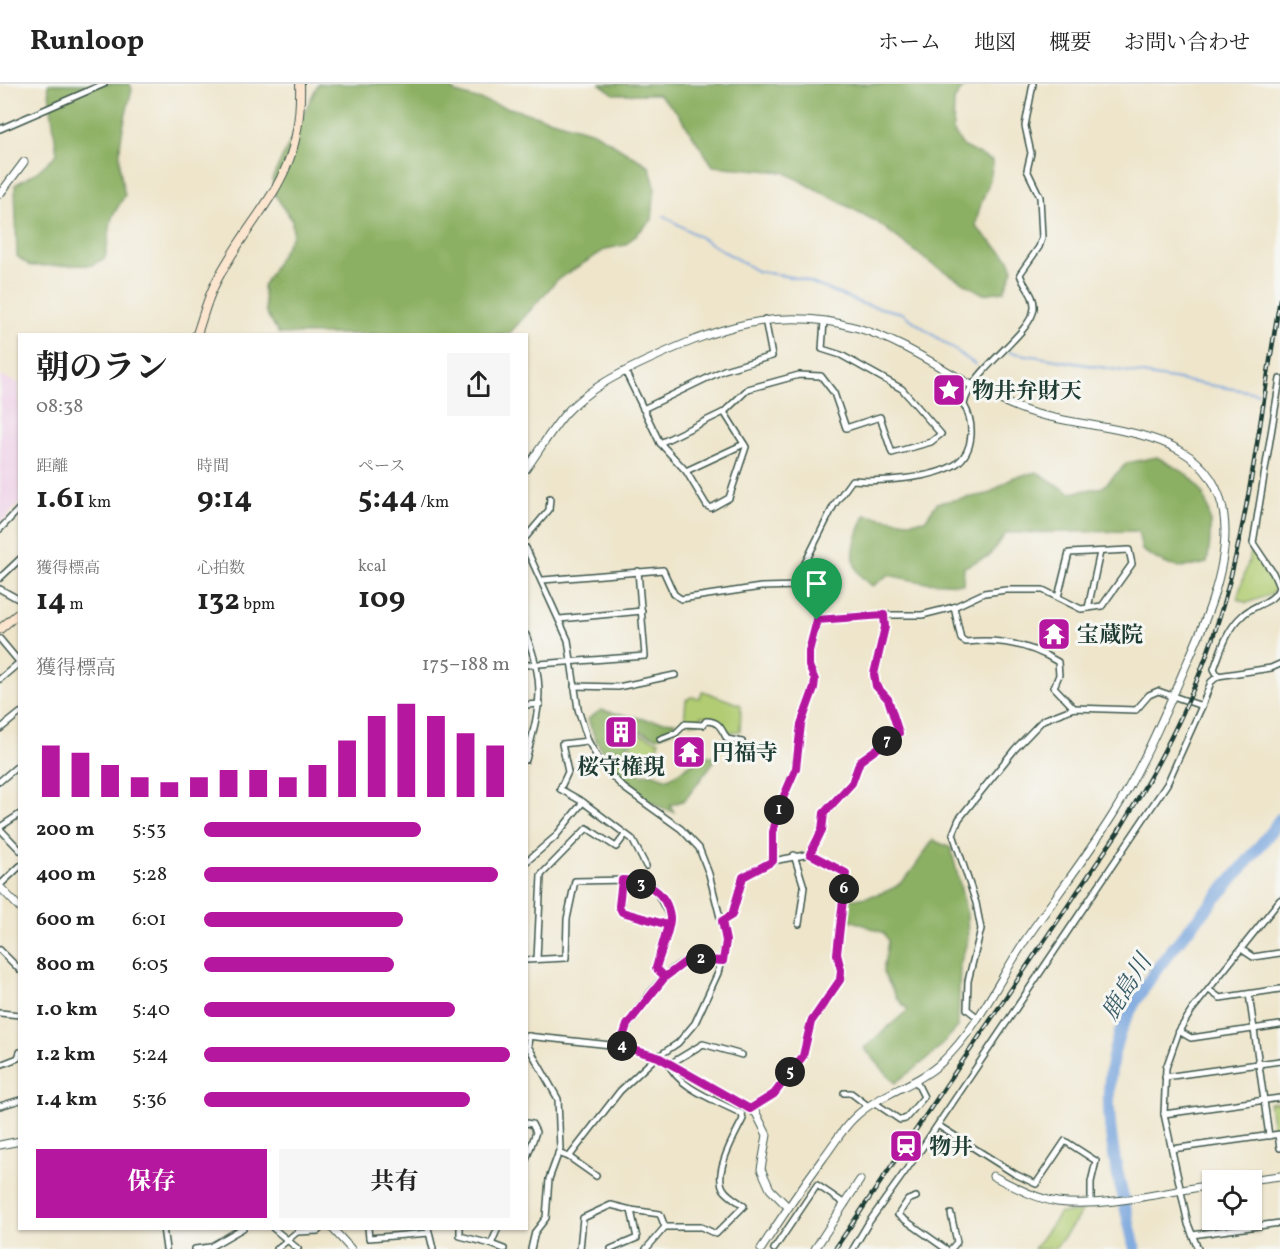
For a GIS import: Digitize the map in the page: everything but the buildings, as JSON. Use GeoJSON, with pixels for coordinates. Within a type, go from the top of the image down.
{"type":"FeatureCollection","features":[{"type":"Feature","properties":{"kind":"main road"},"geometry":{"type":"LineString","coordinates":[[197,333],[216,282],[287,169],[300,124],[300,84]]}},
{"type":"Feature","properties":{"kind":"main road"},"geometry":{"type":"LineString","coordinates":[[0,629],[18,614]]}},
{"type":"Feature","properties":{"kind":"street"},"geometry":{"type":"LineString","coordinates":[[0,129],[104,84]]}},
{"type":"Feature","properties":{"kind":"street"},"geometry":{"type":"LineString","coordinates":[[801,586],[804,565],[834,505],[852,480],[887,480],[916,476],[956,464],[963,457],[971,440],[970,415],[964,405],[972,385],[1031,320],[1034,309],[1032,295],[1020,274],[1040,247],[1042,238],[1040,197],[1027,170],[1031,153],[1025,126],[1033,84]]}},
{"type":"Feature","properties":{"kind":"street"},"geometry":{"type":"LineString","coordinates":[[0,194],[24,162]]}},
{"type":"Feature","properties":{"kind":"street"},"geometry":{"type":"LineString","coordinates":[[643,409],[724,370],[772,356],[765,320]]}},
{"type":"Feature","properties":{"kind":"street"},"geometry":{"type":"LineString","coordinates":[[528,466],[566,413],[583,397],[625,371],[699,336],[730,326],[765,320],[824,321],[858,328],[884,338],[972,385],[1026,410],[1075,423],[1153,437],[1187,453],[1204,471],[1216,491],[1223,512],[1223,548],[1201,631],[1173,695],[1113,815],[1022,945],[977,1017],[942,1062],[916,1081],[872,1104],[840,1134],[761,1249]]}},
{"type":"Feature","properties":{"kind":"street"},"geometry":{"type":"LineString","coordinates":[[660,443],[723,412],[748,388],[780,379],[813,374],[821,376],[834,393],[846,428],[880,417],[892,453],[932,442],[941,434],[902,388],[841,355],[822,349],[824,321]]}},
{"type":"Feature","properties":{"kind":"street"},"geometry":{"type":"LineString","coordinates":[[625,371],[660,443],[686,471],[706,506],[711,508],[729,498],[746,447],[723,412]]}},
{"type":"Feature","properties":{"kind":"street"},"geometry":{"type":"LineString","coordinates":[[1218,676],[1214,669],[1222,646],[1235,624],[1251,608],[1274,596],[1279,586],[1253,543],[1280,379]]}},
{"type":"Feature","properties":{"kind":"street"},"geometry":{"type":"LineString","coordinates":[[686,471],[744,444]]}},
{"type":"Feature","properties":{"kind":"street"},"geometry":{"type":"LineString","coordinates":[[528,535],[549,510],[550,498]]}},
{"type":"Feature","properties":{"kind":"street"},"geometry":{"type":"LineString","coordinates":[[0,529],[18,510]]}},
{"type":"Feature","properties":{"kind":"street"},"geometry":{"type":"LineString","coordinates":[[817,620],[884,615],[922,615],[954,607],[976,595],[993,591],[1043,590],[1081,609],[1102,606],[1132,564],[1129,550],[1069,553],[1058,597]]}},
{"type":"Feature","properties":{"kind":"street"},"geometry":{"type":"LineString","coordinates":[[528,552],[560,619],[572,662],[574,686],[588,741],[603,767],[618,782],[681,829],[699,848],[726,941],[723,961],[695,1023],[678,1043],[658,1057],[620,1091],[570,1157]]}},
{"type":"Feature","properties":{"kind":"street"},"geometry":{"type":"LineString","coordinates":[[1088,608],[1100,552]]}},
{"type":"Feature","properties":{"kind":"street"},"geometry":{"type":"LineString","coordinates":[[0,579],[18,561]]}},
{"type":"Feature","properties":{"kind":"street"},"geometry":{"type":"LineString","coordinates":[[543,580],[663,570],[674,594],[686,600],[760,587],[801,586],[814,600],[817,620],[809,651],[809,666],[815,680],[814,688],[801,724],[796,768],[780,805],[773,832],[773,861]]}},
{"type":"Feature","properties":{"kind":"street"},"geometry":{"type":"LineString","coordinates":[[528,665],[645,656],[638,571]]}},
{"type":"Feature","properties":{"kind":"street"},"geometry":{"type":"LineString","coordinates":[[0,589],[18,599]]}},
{"type":"Feature","properties":{"kind":"street"},"geometry":{"type":"LineString","coordinates":[[954,607],[961,639],[966,642],[992,640],[1010,643],[1037,649],[1058,662],[1059,675],[1054,687],[1074,708]]}},
{"type":"Feature","properties":{"kind":"street"},"geometry":{"type":"LineString","coordinates":[[560,619],[642,611]]}},
{"type":"Feature","properties":{"kind":"street"},"geometry":{"type":"LineString","coordinates":[[810,854],[822,830],[824,813],[852,783],[860,761],[899,733],[888,699],[876,686],[874,674],[885,627],[884,615]]}},
{"type":"Feature","properties":{"kind":"street"},"geometry":{"type":"LineString","coordinates":[[0,639],[18,662]]}},
{"type":"Feature","properties":{"kind":"street"},"geometry":{"type":"LineString","coordinates":[[528,640],[537,664],[540,704],[528,745]]}},
{"type":"Feature","properties":{"kind":"street"},"geometry":{"type":"LineString","coordinates":[[0,679],[18,664]]}},
{"type":"Feature","properties":{"kind":"street"},"geometry":{"type":"LineString","coordinates":[[853,1249],[869,1222],[939,1126],[1002,1027],[1167,784],[1203,706],[1211,682],[1218,676],[1271,668],[1280,664]]}},
{"type":"Feature","properties":{"kind":"street"},"geometry":{"type":"LineString","coordinates":[[574,686],[618,687],[675,675]]}},
{"type":"Feature","properties":{"kind":"street"},"geometry":{"type":"LineString","coordinates":[[977,1017],[967,1009],[968,990],[981,929],[976,903],[953,834],[959,819],[1030,732],[1043,720],[1074,708],[1136,710],[1154,692],[1163,691],[1203,706]]}},
{"type":"Feature","properties":{"kind":"street"},"geometry":{"type":"LineString","coordinates":[[528,705],[540,704]]}},
{"type":"Feature","properties":{"kind":"street"},"geometry":{"type":"LineString","coordinates":[[0,729],[18,715]]}},
{"type":"Feature","properties":{"kind":"street"},"geometry":{"type":"LineString","coordinates":[[660,739],[676,733],[685,724],[703,725],[706,721],[714,721],[718,723],[727,739],[742,742]]}},
{"type":"Feature","properties":{"kind":"street"},"geometry":{"type":"LineString","coordinates":[[588,741],[562,744],[568,772],[560,789],[600,812],[632,839],[646,866]]}},
{"type":"Feature","properties":{"kind":"street"},"geometry":{"type":"LineString","coordinates":[[0,781],[18,766]]}},
{"type":"Feature","properties":{"kind":"street"},"geometry":{"type":"LineString","coordinates":[[528,860],[555,837],[584,802]]}},
{"type":"Feature","properties":{"kind":"street"},"geometry":{"type":"LineString","coordinates":[[18,815],[0,828],[18,848]]}},
{"type":"Feature","properties":{"kind":"street"},"geometry":{"type":"LineString","coordinates":[[537,959],[541,875],[587,828],[616,847],[625,835]]}},
{"type":"Feature","properties":{"kind":"street"},"geometry":{"type":"LineString","coordinates":[[722,921],[732,915],[743,877],[773,861],[794,855],[810,854],[846,873],[837,954],[841,970],[840,980],[811,1022],[803,1056],[774,1094],[750,1109]]}},
{"type":"Feature","properties":{"kind":"street"},"geometry":{"type":"LineString","coordinates":[[794,855],[804,887],[799,924]]}},
{"type":"Feature","properties":{"kind":"street"},"geometry":{"type":"LineString","coordinates":[[18,868],[0,886],[18,906]]}},
{"type":"Feature","properties":{"kind":"street"},"geometry":{"type":"LineString","coordinates":[[622,880],[619,906],[622,912],[668,925]]}},
{"type":"Feature","properties":{"kind":"street"},"geometry":{"type":"LineString","coordinates":[[528,960],[566,958],[567,919],[574,881],[622,880],[654,887],[669,916],[656,968],[665,977]]}},
{"type":"Feature","properties":{"kind":"street"},"geometry":{"type":"LineString","coordinates":[[1198,1249],[1188,1224],[1164,1114],[1165,1077],[1170,1051],[1179,1031],[1280,900]]}},
{"type":"Feature","properties":{"kind":"street"},"geometry":{"type":"LineString","coordinates":[[1274,908],[1280,912]]}},
{"type":"Feature","properties":{"kind":"street"},"geometry":{"type":"LineString","coordinates":[[1241,949],[1253,957],[1280,953]]}},
{"type":"Feature","properties":{"kind":"street"},"geometry":{"type":"LineString","coordinates":[[0,950],[18,968]]}},
{"type":"Feature","properties":{"kind":"street"},"geometry":{"type":"LineString","coordinates":[[620,1046],[627,1025],[665,977],[689,959],[723,961]]}},
{"type":"Feature","properties":{"kind":"street"},"geometry":{"type":"LineString","coordinates":[[1209,990],[1220,998],[1280,989]]}},
{"type":"Feature","properties":{"kind":"street"},"geometry":{"type":"LineString","coordinates":[[1250,994],[1269,1136]]}},
{"type":"Feature","properties":{"kind":"street"},"geometry":{"type":"LineString","coordinates":[[0,1013],[18,1015]]}},
{"type":"Feature","properties":{"kind":"street"},"geometry":{"type":"LineString","coordinates":[[1179,1031],[1191,1038],[1280,1025]]}},
{"type":"Feature","properties":{"kind":"street"},"geometry":{"type":"LineString","coordinates":[[531,1249],[535,1232],[546,1218],[549,1179],[558,1153],[558,1099],[528,1046],[528,1036],[620,1046],[658,1057],[750,1109],[761,1120],[766,1135],[761,1169],[770,1189],[788,1207]]}},
{"type":"Feature","properties":{"kind":"street"},"geometry":{"type":"LineString","coordinates":[[669,1063],[703,1044],[742,1055]]}},
{"type":"Feature","properties":{"kind":"street"},"geometry":{"type":"LineString","coordinates":[[0,1065],[18,1058]]}},
{"type":"Feature","properties":{"kind":"street"},"geometry":{"type":"LineString","coordinates":[[1165,1077],[1280,1061]]}},
{"type":"Feature","properties":{"kind":"street"},"geometry":{"type":"LineString","coordinates":[[646,1249],[665,1227],[701,1227],[716,1234],[744,1206],[724,1190],[722,1182],[724,1161],[743,1119],[742,1114],[684,1083],[672,1073],[669,1063]]}},
{"type":"Feature","properties":{"kind":"street"},"geometry":{"type":"LineString","coordinates":[[796,1065],[797,1075]]}},
{"type":"Feature","properties":{"kind":"street"},"geometry":{"type":"LineString","coordinates":[[844,1093],[851,1093],[900,1120],[905,1119],[924,1097],[916,1081]]}},
{"type":"Feature","properties":{"kind":"street"},"geometry":{"type":"LineString","coordinates":[[1164,1114],[1280,1098]]}},
{"type":"Feature","properties":{"kind":"street"},"geometry":{"type":"LineString","coordinates":[[0,1106],[18,1101]]}},
{"type":"Feature","properties":{"kind":"street"},"geometry":{"type":"LineString","coordinates":[[528,1123],[532,1124],[537,1132],[528,1155]]}},
{"type":"Feature","properties":{"kind":"street"},"geometry":{"type":"LineString","coordinates":[[939,1126],[1036,1184],[1065,1141],[1096,1161],[1090,1188],[1091,1202]]}},
{"type":"Feature","properties":{"kind":"street"},"geometry":{"type":"LineString","coordinates":[[1172,1149],[1279,1134],[1280,1148]]}},
{"type":"Feature","properties":{"kind":"street"},"geometry":{"type":"LineString","coordinates":[[0,1145],[18,1141]]}},
{"type":"Feature","properties":{"kind":"street"},"geometry":{"type":"LineString","coordinates":[[558,1153],[570,1157],[596,1176]]}},
{"type":"Feature","properties":{"kind":"street"},"geometry":{"type":"LineString","coordinates":[[993,1176],[1025,1192],[1049,1200],[1106,1201],[1202,1187]]}},
{"type":"Feature","properties":{"kind":"street"},"geometry":{"type":"LineString","coordinates":[[1262,1178],[1280,1176]]}},
{"type":"Feature","properties":{"kind":"street"},"geometry":{"type":"LineString","coordinates":[[815,1249],[860,1180]]}},
{"type":"Feature","properties":{"kind":"street"},"geometry":{"type":"LineString","coordinates":[[774,1249],[817,1185],[845,1204]]}},
{"type":"Feature","properties":{"kind":"street"},"geometry":{"type":"LineString","coordinates":[[916,1197],[908,1200],[898,1215],[946,1249]]}},
{"type":"Feature","properties":{"kind":"street"},"geometry":{"type":"LineString","coordinates":[[580,1249],[583,1218],[611,1205],[660,1214],[665,1227]]}},
{"type":"Feature","properties":{"kind":"street"},"geometry":{"type":"LineString","coordinates":[[611,1249],[637,1238],[631,1210]]}},
{"type":"Feature","properties":{"kind":"street"},"geometry":{"type":"LineString","coordinates":[[951,1214],[957,1242],[951,1249]]}},
{"type":"Feature","properties":{"kind":"street"},"geometry":{"type":"LineString","coordinates":[[1192,1235],[1280,1223]]}},
{"type":"Feature","properties":{"kind":"street"},"geometry":{"type":"LineString","coordinates":[[163,1230],[166,1249]]}},
{"type":"Feature","properties":{"kind":"street"},"geometry":{"type":"LineString","coordinates":[[195,1249],[210,1246],[239,1230]]}},
{"type":"Feature","properties":{"kind":"street"},"geometry":{"type":"LineString","coordinates":[[275,1230],[298,1249]]}},
{"type":"Feature","properties":{"kind":"street"},"geometry":{"type":"LineString","coordinates":[[277,1249],[297,1232],[319,1230]]}},
{"type":"Feature","properties":{"kind":"street"},"geometry":{"type":"LineString","coordinates":[[334,1230],[351,1249]]}},
{"type":"Feature","properties":{"kind":"street"},"geometry":{"type":"LineString","coordinates":[[368,1230],[369,1238],[428,1231],[433,1249]]}},
{"type":"Feature","properties":{"kind":"street"},"geometry":{"type":"LineString","coordinates":[[460,1230],[460,1236],[504,1249]]}},
{"type":"Feature","properties":{"kind":"street"},"geometry":{"type":"LineString","coordinates":[[491,1244],[497,1230]]}},
{"type":"Feature","properties":{"kind":"shaded area"},"geometry":{"type":"Polygon","coordinates":[[[0,376],[18,383],[18,505],[0,524],[0,376]]]}},
{"type":"Feature","properties":{"kind":"green space"},"geometry":{"type":"Polygon","coordinates":[[[48,84],[130,84],[132,90],[122,130],[120,154],[125,195],[112,217],[105,258],[92,265],[30,266],[17,256],[15,185],[37,172],[57,154],[48,84]]]}},
{"type":"Feature","properties":{"kind":"green space"},"geometry":{"type":"Polygon","coordinates":[[[318,84],[446,84],[456,93],[594,132],[649,166],[655,186],[652,220],[625,245],[606,249],[557,280],[510,333],[278,333],[266,313],[263,286],[293,234],[292,220],[275,195],[272,179],[318,84]]]}},
{"type":"Feature","properties":{"kind":"green space"},"geometry":{"type":"Polygon","coordinates":[[[600,84],[966,84],[954,100],[953,131],[963,146],[992,161],[990,179],[979,209],[976,227],[1009,259],[1013,270],[1004,291],[983,294],[930,263],[877,222],[784,172],[713,166],[677,112],[658,94],[614,94],[600,84]]]}},
{"type":"Feature","properties":{"kind":"green space"},"geometry":{"type":"Polygon","coordinates":[[[1157,457],[1189,476],[1205,499],[1210,520],[1207,563],[1187,567],[1166,564],[1142,550],[1138,531],[1006,533],[989,556],[964,567],[963,584],[922,582],[888,575],[873,586],[858,572],[854,563],[857,535],[865,515],[907,522],[925,520],[937,503],[988,494],[1014,477],[1037,472],[1070,493],[1103,487],[1127,463],[1157,457]]]}},
{"type":"Feature","properties":{"kind":"green space"},"geometry":{"type":"Polygon","coordinates":[[[1252,550],[1269,571],[1276,587],[1272,594],[1247,603],[1237,599],[1252,550]]]}},
{"type":"Feature","properties":{"kind":"green space"},"geometry":{"type":"Polygon","coordinates":[[[703,691],[741,705],[740,731],[726,732],[717,719],[710,717],[701,716],[699,723],[684,722],[686,700],[691,697],[699,698],[703,691]]]}},
{"type":"Feature","properties":{"kind":"green space"},"geometry":{"type":"Polygon","coordinates":[[[601,710],[648,720],[675,722],[674,730],[657,737],[635,730],[625,750],[631,765],[642,775],[651,773],[668,779],[704,756],[718,756],[685,800],[670,805],[674,812],[659,806],[631,788],[609,763],[593,734],[588,719],[601,710]]]}},
{"type":"Feature","properties":{"kind":"green space"},"geometry":{"type":"Polygon","coordinates":[[[635,732],[659,741],[649,767],[637,762],[629,749],[635,732]]]}},
{"type":"Feature","properties":{"kind":"green space"},"geometry":{"type":"Polygon","coordinates":[[[933,840],[951,848],[967,914],[968,939],[960,965],[958,1027],[931,1056],[895,1083],[864,1048],[908,1010],[897,998],[883,972],[888,941],[884,933],[846,918],[849,900],[892,889],[908,876],[933,840]]]}},
{"type":"Feature","properties":{"kind":"green space"},"geometry":{"type":"Polygon","coordinates":[[[1280,1102],[1280,1129],[1273,1130],[1269,1103],[1280,1102]]]}},
{"type":"Feature","properties":{"kind":"green space"},"geometry":{"type":"Polygon","coordinates":[[[1082,1212],[1055,1249],[1034,1249],[1060,1213],[1082,1212]]]}},
{"type":"Feature","properties":{"kind":"waterway"},"geometry":{"type":"LineString","coordinates":[[664,216],[757,271],[802,279],[863,304],[902,313],[976,365]]}},
{"type":"Feature","properties":{"kind":"waterway"},"geometry":{"type":"LineString","coordinates":[[1008,352],[1258,393]]}},
{"type":"Feature","properties":{"kind":"waterway","name":"鹿島川"},"geometry":{"type":"LineString","coordinates":[[1135,1249],[1117,1171],[1109,1112],[1111,1073],[1119,1034],[1142,991],[1159,966],[1262,844],[1280,819]]}},
{"type":"Feature","properties":{"kind":"railway"},"geometry":{"type":"LineString","coordinates":[[835,1249],[1118,832],[1145,787],[1181,716],[1211,643],[1235,559],[1252,473],[1280,299]]}},
{"type":"Feature","properties":{"kind":"place","name":"物井弁財天"},"geometry":{"type":"Point","coordinates":[949,390]}},
{"type":"Feature","properties":{"kind":"place","name":"宝蔵院"},"geometry":{"type":"Point","coordinates":[1054,634]}},
{"type":"Feature","properties":{"kind":"place","name":"桜守権現"},"geometry":{"type":"Point","coordinates":[621,732]}},
{"type":"Feature","properties":{"kind":"place","name":"円福寺"},"geometry":{"type":"Point","coordinates":[689,752]}},
{"type":"Feature","properties":{"kind":"place","name":"物井"},"geometry":{"type":"Point","coordinates":[906,1146]}},
{"type":"Feature","properties":{"kind":"route"},"geometry":{"type":"LineString","coordinates":[[817,620],[809,651],[809,666],[815,680],[814,688],[801,724],[796,768],[780,805],[773,832],[773,861],[743,877],[732,915],[722,921],[726,941],[723,961],[689,959],[665,977],[656,968],[668,925],[622,912],[619,906],[622,880],[654,887],[659,892],[670,919],[656,968],[665,977],[651,991],[627,1025],[620,1046],[658,1057],[750,1109],[774,1094],[803,1056],[811,1022],[840,980],[841,970],[837,954],[846,873],[810,854],[822,830],[824,813],[852,783],[860,761],[899,733],[888,699],[876,686],[874,674],[885,627],[884,615],[817,620]]}}]}
